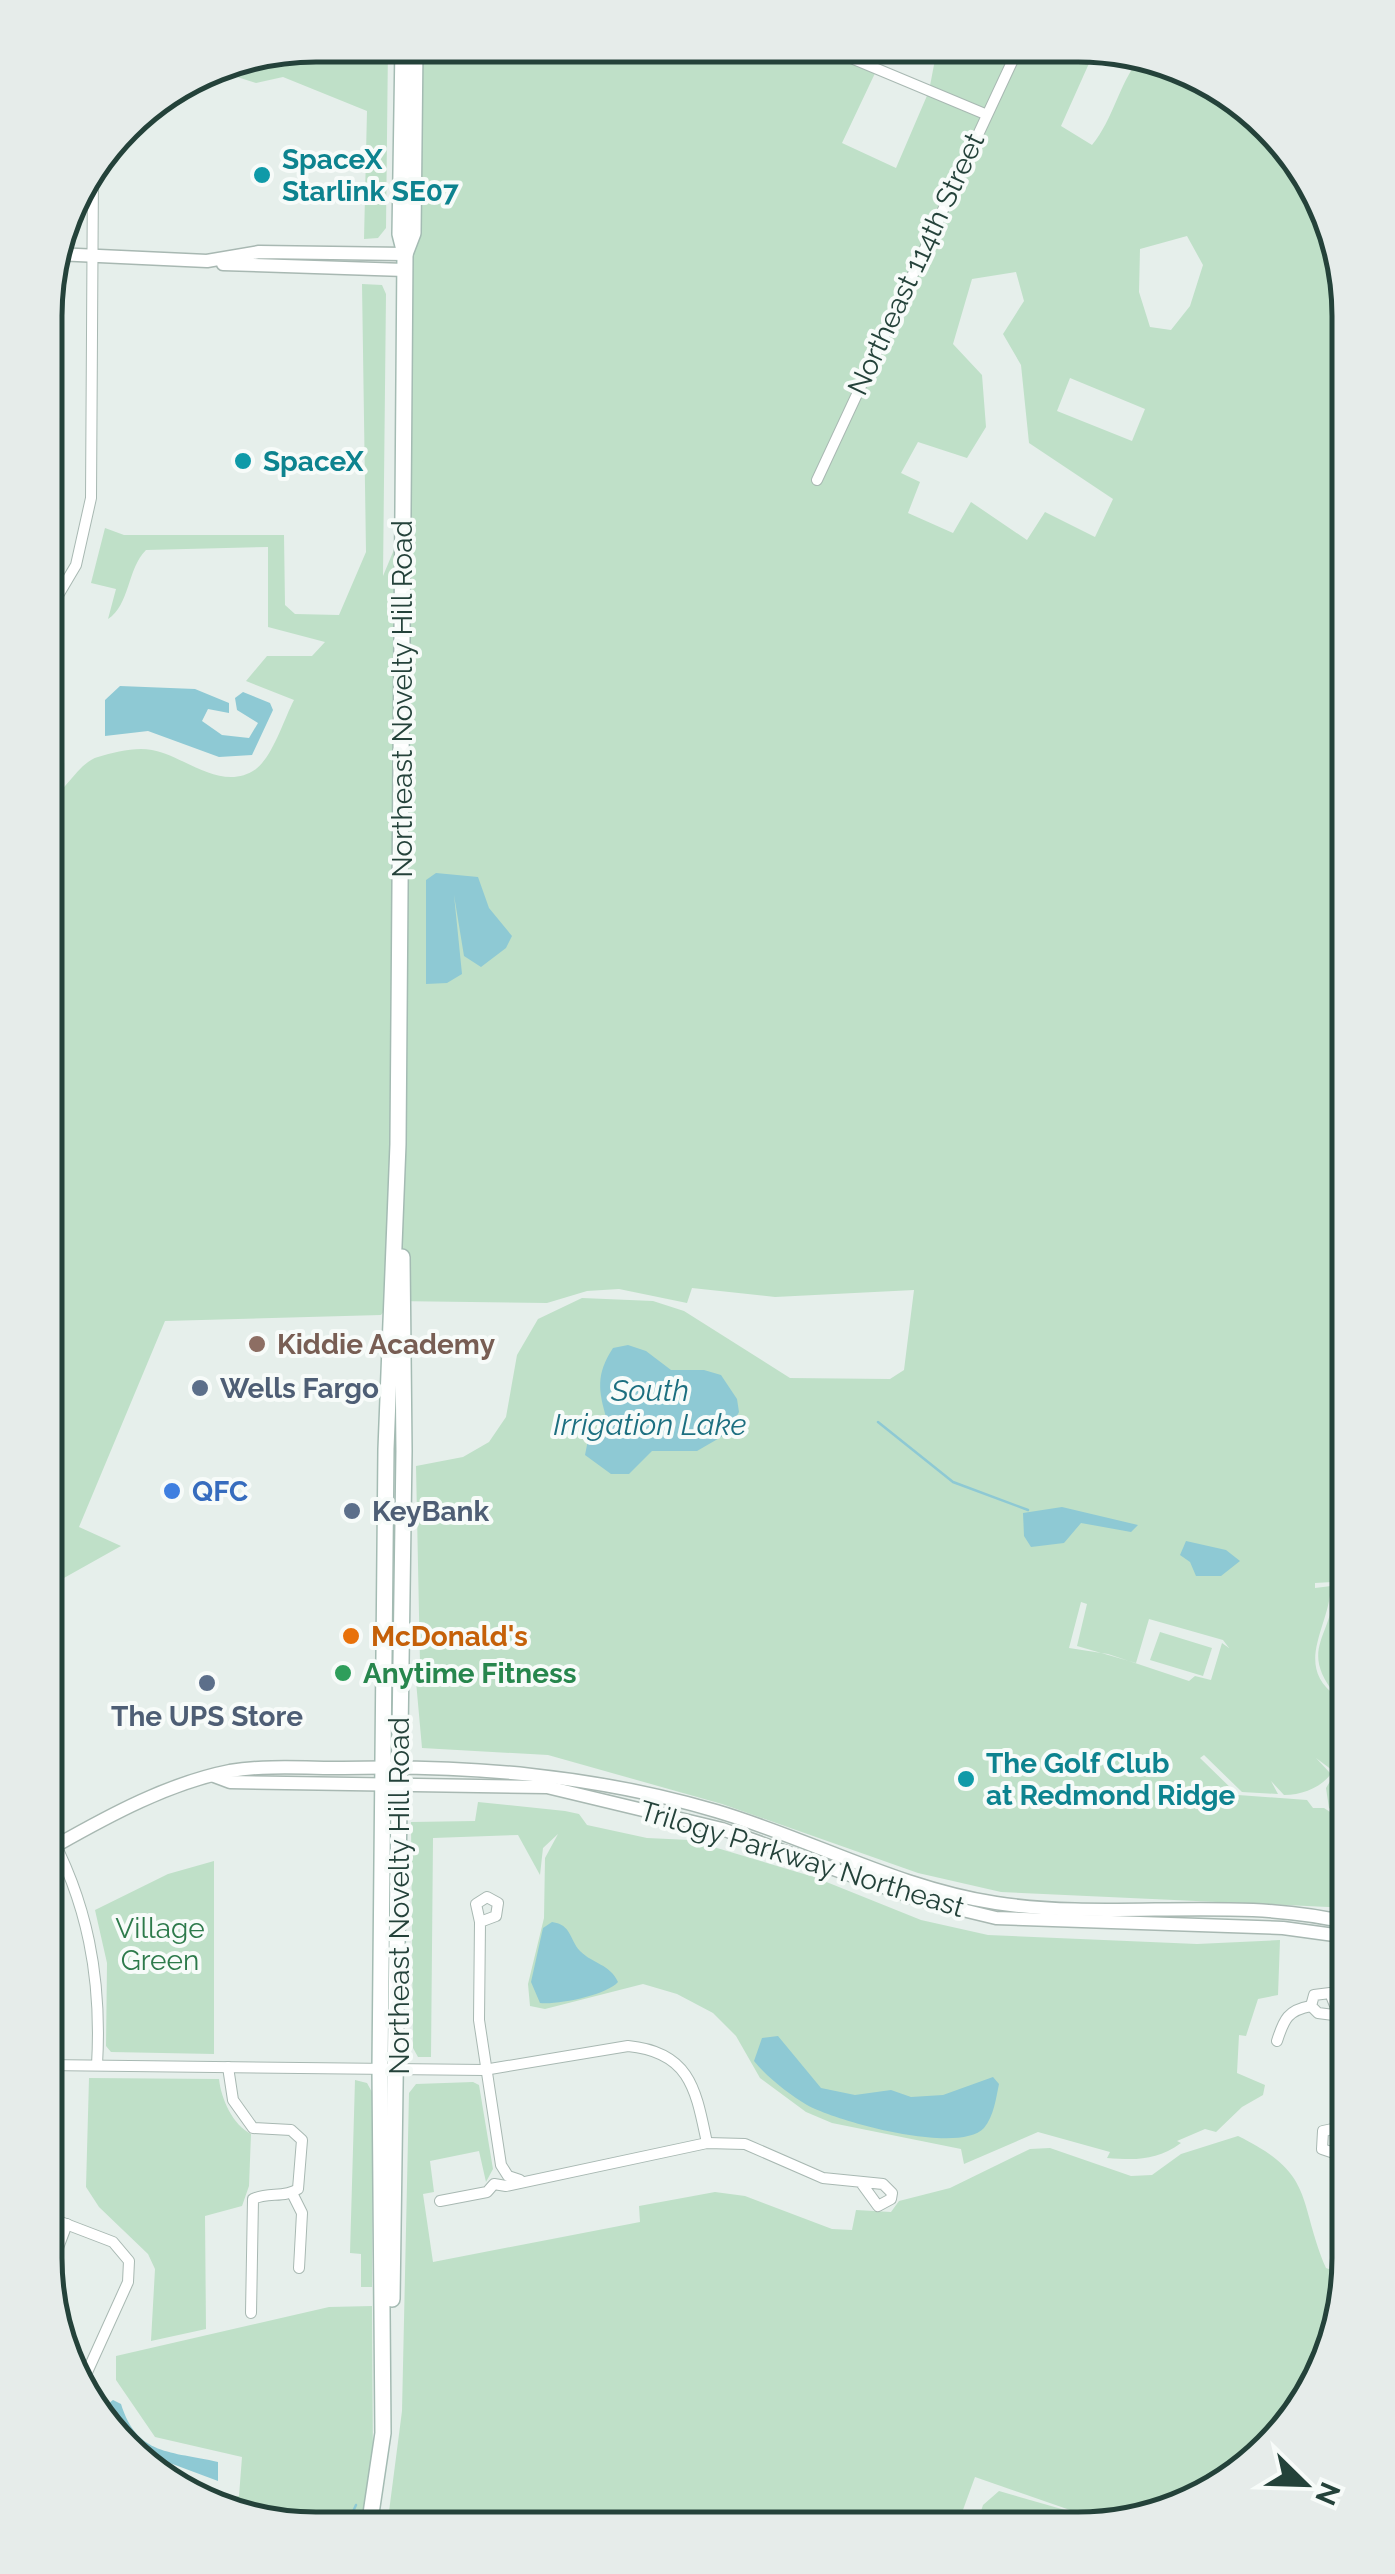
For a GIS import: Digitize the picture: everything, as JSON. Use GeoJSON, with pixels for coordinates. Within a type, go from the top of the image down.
{"type":"FeatureCollection","features":[{"type":"Feature","properties":{"kind":"main road","name":"Northeast Novelty Hill Road"},"geometry":{"type":"LineString","coordinates":[[372,2512],[382,2454],[380,2069],[404,1336],[398,1144],[405,262],[400,234],[402,62]]}},
{"type":"Feature","properties":{"kind":"main road","name":"Northeast Novelty Hill Road"},"geometry":{"type":"LineString","coordinates":[[405,262],[413,233],[415,62]]}},
{"type":"Feature","properties":{"kind":"main road","name":"Northeast Novelty Hill Road"},"geometry":{"type":"LineString","coordinates":[[383,2347],[390,2328],[397,2070],[392,1774]]}},
{"type":"Feature","properties":{"kind":"street"},"geometry":{"type":"LineString","coordinates":[[861,62],[985,114]]}},
{"type":"Feature","properties":{"kind":"street","name":"Northeast 114th Street"},"geometry":{"type":"LineString","coordinates":[[817,480],[1012,62]]}},
{"type":"Feature","properties":{"kind":"street"},"geometry":{"type":"LineString","coordinates":[[62,589],[76,566],[91,498],[92,198]]}},
{"type":"Feature","properties":{"kind":"street"},"geometry":{"type":"LineString","coordinates":[[70,256],[210,261],[259,252],[405,262]]}},
{"type":"Feature","properties":{"kind":"street","name":"Trilogy Parkway Northeast"},"geometry":{"type":"LineString","coordinates":[[62,1842],[150,1797],[213,1776],[258,1769],[392,1774],[594,1796],[722,1829],[916,1899],[996,1918],[1283,1928],[1332,1935]]}},
{"type":"Feature","properties":{"kind":"street","name":"Trilogy Parkway Northeast"},"geometry":{"type":"LineString","coordinates":[[392,1774],[513,1770],[590,1782],[715,1811],[932,1889],[994,1903],[1036,1908],[1309,1915],[1332,1919]]}},
{"type":"Feature","properties":{"kind":"street"},"geometry":{"type":"LineString","coordinates":[[62,1855],[73,1877],[95,1959],[97,2065]]}},
{"type":"Feature","properties":{"kind":"street"},"geometry":{"type":"LineString","coordinates":[[480,1922],[478,1978],[484,2070],[501,2164],[508,2176],[522,2180]]}},
{"type":"Feature","properties":{"kind":"street"},"geometry":{"type":"LineString","coordinates":[[1311,2006],[1314,1994],[1325,1991],[1332,1996]]}},
{"type":"Feature","properties":{"kind":"street"},"geometry":{"type":"LineString","coordinates":[[1311,2006],[1318,2013],[1332,2014]]}},
{"type":"Feature","properties":{"kind":"street"},"geometry":{"type":"LineString","coordinates":[[1276,2040],[1284,2018],[1293,2010],[1311,2006]]}},
{"type":"Feature","properties":{"kind":"street"},"geometry":{"type":"LineString","coordinates":[[62,2065],[484,2070],[628,2046],[647,2048],[678,2063],[695,2088],[707,2144]]}},
{"type":"Feature","properties":{"kind":"street"},"geometry":{"type":"LineString","coordinates":[[228,2067],[232,2100],[253,2128],[291,2130],[302,2140],[302,2178],[292,2193],[254,2199],[252,2314]]}},
{"type":"Feature","properties":{"kind":"street"},"geometry":{"type":"LineString","coordinates":[[494,2184],[707,2144],[745,2144],[807,2172],[862,2184]]}},
{"type":"Feature","properties":{"kind":"street"},"geometry":{"type":"LineString","coordinates":[[440,2201],[486,2192],[494,2184],[501,2164]]}},
{"type":"Feature","properties":{"kind":"street"},"geometry":{"type":"LineString","coordinates":[[292,2193],[302,2213],[299,2268]]}},
{"type":"Feature","properties":{"kind":"street"},"geometry":{"type":"LineString","coordinates":[[62,2222],[120,2246],[128,2260],[128,2282],[89,2368]]}},
{"type":"Feature","properties":{"kind":"street"},"geometry":{"type":"LineString","coordinates":[[62,2237],[67,2224]]}},
{"type":"Feature","properties":{"kind":"green space"},"geometry":{"type":"Polygon","coordinates":[[[388,62],[386,228],[378,238],[364,239],[367,111],[283,77],[256,83],[234,76],[283,65],[388,62]]]}},
{"type":"Feature","properties":{"kind":"green space"},"geometry":{"type":"Polygon","coordinates":[[[415,62],[860,62],[877,69],[842,143],[896,168],[929,91],[935,62],[1089,63],[1061,126],[1092,145],[1133,68],[1191,89],[1220,105],[1269,149],[1290,175],[1319,235],[1328,267],[1332,316],[1332,1582],[1315,1583],[1315,1588],[1331,1586],[1315,1659],[1317,1672],[1332,1692],[1332,1770],[1316,1758],[1331,1774],[1310,1790],[1284,1795],[1271,1781],[1278,1794],[1242,1792],[1204,1755],[1200,1758],[1238,1795],[1307,1800],[1313,1808],[1332,1813],[1332,1907],[1001,1892],[918,1873],[722,1804],[548,1755],[422,1748],[414,1659],[420,1663],[416,1466],[463,1457],[489,1442],[506,1417],[517,1355],[538,1319],[582,1298],[653,1301],[684,1311],[790,1378],[890,1379],[904,1370],[914,1290],[775,1297],[692,1288],[687,1303],[619,1289],[587,1291],[547,1303],[392,1301],[381,1315],[165,1321],[79,1527],[121,1546],[62,1579],[62,790],[91,760],[139,749],[165,754],[217,775],[243,775],[256,769],[273,746],[294,700],[246,681],[267,656],[312,656],[325,642],[268,627],[268,547],[146,550],[121,605],[108,619],[116,589],[91,583],[105,528],[124,535],[284,535],[285,605],[295,614],[339,615],[366,552],[362,284],[382,285],[386,294],[383,576],[403,528],[415,62]],[[1187,236],[1140,249],[1139,292],[1150,327],[1171,330],[1190,306],[1203,265],[1187,236]],[[1016,272],[972,279],[953,344],[982,375],[986,427],[967,458],[918,442],[901,473],[920,482],[908,513],[953,533],[971,502],[1027,540],[1045,512],[1095,537],[1113,499],[1029,443],[1021,365],[1003,334],[1024,301],[1016,272]],[[1070,378],[1057,411],[1132,441],[1145,409],[1070,378]],[[1081,1602],[1069,1648],[1101,1653],[1077,1646],[1087,1604],[1081,1602]],[[1149,1619],[1136,1663],[1129,1661],[1189,1681],[1195,1676],[1211,1680],[1222,1643],[1229,1648],[1223,1640],[1149,1619]]]}},
{"type":"Feature","properties":{"kind":"green space"},"geometry":{"type":"Polygon","coordinates":[[[1332,1607],[1332,1690],[1320,1666],[1320,1643],[1332,1607]]]}},
{"type":"Feature","properties":{"kind":"green space"},"geometry":{"type":"Polygon","coordinates":[[[1160,1632],[1212,1648],[1203,1676],[1150,1660],[1160,1632]]]}},
{"type":"Feature","properties":{"kind":"green space"},"geometry":{"type":"Polygon","coordinates":[[[1332,1778],[1332,1810],[1329,1808],[1326,1788],[1332,1778]]]}},
{"type":"Feature","properties":{"kind":"green space"},"geometry":{"type":"Polygon","coordinates":[[[478,1802],[565,1811],[579,1814],[587,1825],[647,1838],[690,1840],[814,1877],[921,1920],[988,1935],[1197,1944],[1280,1940],[1278,1995],[1258,1999],[1246,2036],[1239,2035],[1237,2073],[1265,2085],[1263,2095],[1242,2107],[1216,2132],[1205,2129],[1177,2141],[1181,2143],[1163,2153],[1137,2159],[1107,2158],[1110,2152],[1038,2132],[964,2164],[961,2149],[832,2123],[806,2112],[760,2078],[736,2036],[713,2013],[677,1994],[643,1984],[545,2009],[530,2006],[528,1984],[544,1918],[545,1858],[558,1834],[543,1848],[540,1875],[518,1835],[433,1838],[431,2057],[418,2057],[413,2048],[411,1822],[475,1821],[478,1802]]]}},
{"type":"Feature","properties":{"kind":"green space","name":"Village Green"},"geometry":{"type":"Polygon","coordinates":[[[214,1861],[214,2054],[111,2052],[106,2046],[107,1963],[95,1910],[168,1874],[214,1861]]]}},
{"type":"Feature","properties":{"kind":"green space"},"geometry":{"type":"Polygon","coordinates":[[[89,2078],[219,2079],[229,2111],[251,2134],[249,2186],[242,2206],[205,2216],[206,2329],[151,2341],[155,2269],[148,2254],[99,2207],[86,2187],[89,2078]]]}},
{"type":"Feature","properties":{"kind":"green space"},"geometry":{"type":"Polygon","coordinates":[[[355,2080],[367,2083],[373,2094],[372,2287],[361,2287],[361,2254],[350,2253],[355,2080]]]}},
{"type":"Feature","properties":{"kind":"green space"},"geometry":{"type":"Polygon","coordinates":[[[416,2084],[479,2085],[493,2169],[486,2182],[479,2151],[430,2161],[434,2192],[423,2194],[433,2262],[640,2222],[639,2206],[715,2192],[745,2196],[832,2229],[852,2230],[856,2210],[891,2212],[899,2201],[950,2188],[1030,2149],[1050,2148],[1131,2176],[1152,2175],[1181,2154],[1238,2136],[1281,2163],[1300,2190],[1326,2268],[1332,2270],[1328,2307],[1306,2370],[1290,2399],[1261,2434],[1255,2434],[1255,2440],[1220,2469],[1191,2485],[1128,2507],[1076,2512],[975,2477],[962,2512],[389,2512],[402,2411],[409,2093],[416,2084]]]}},
{"type":"Feature","properties":{"kind":"green space"},"geometry":{"type":"Polygon","coordinates":[[[372,2306],[373,2464],[365,2512],[283,2509],[232,2497],[239,2496],[242,2457],[155,2437],[116,2380],[116,2356],[329,2307],[372,2306]]]}},
{"type":"Feature","properties":{"kind":"green space"},"geometry":{"type":"Polygon","coordinates":[[[999,2491],[1072,2512],[981,2512],[999,2491]]]}},
{"type":"Feature","properties":{"kind":"water"},"geometry":{"type":"Polygon","coordinates":[[[120,686],[195,689],[229,703],[229,713],[208,709],[202,721],[222,735],[249,738],[258,723],[237,710],[235,698],[243,692],[270,703],[273,710],[252,755],[219,757],[148,731],[105,736],[105,700],[120,686]]]}},
{"type":"Feature","properties":{"kind":"water"},"geometry":{"type":"Polygon","coordinates":[[[436,873],[478,877],[489,908],[512,936],[506,948],[481,967],[464,956],[454,895],[462,974],[447,983],[426,984],[426,880],[436,873]]]}},
{"type":"Feature","properties":{"kind":"water","name":"South Irrigation Lake"},"geometry":{"type":"Polygon","coordinates":[[[628,1345],[646,1351],[671,1370],[704,1370],[721,1375],[737,1399],[739,1412],[728,1433],[697,1451],[652,1451],[629,1474],[611,1474],[585,1455],[588,1440],[607,1420],[600,1391],[604,1366],[613,1348],[628,1345]]]}},
{"type":"Feature","properties":{"kind":"water"},"geometry":{"type":"Polygon","coordinates":[[[1062,1507],[1138,1525],[1131,1532],[1081,1523],[1064,1543],[1031,1547],[1024,1536],[1023,1513],[1062,1507]]]}},
{"type":"Feature","properties":{"kind":"water"},"geometry":{"type":"Polygon","coordinates":[[[1186,1541],[1226,1550],[1240,1561],[1221,1576],[1196,1576],[1190,1562],[1180,1555],[1186,1541]]]}},
{"type":"Feature","properties":{"kind":"water"},"geometry":{"type":"Polygon","coordinates":[[[552,1922],[563,1926],[580,1951],[611,1971],[618,1982],[582,1998],[540,2003],[531,1982],[543,1928],[552,1922]]]}},
{"type":"Feature","properties":{"kind":"water"},"geometry":{"type":"Polygon","coordinates":[[[778,2036],[821,2088],[855,2095],[891,2090],[911,2097],[943,2095],[993,2077],[999,2084],[992,2112],[984,2128],[950,2138],[898,2133],[822,2112],[786,2090],[754,2061],[762,2038],[778,2036]]]}},
{"type":"Feature","properties":{"kind":"water"},"geometry":{"type":"Polygon","coordinates":[[[113,2400],[121,2404],[128,2421],[146,2442],[171,2453],[218,2462],[218,2481],[162,2459],[137,2437],[109,2403],[113,2400]]]}},
{"type":"Feature","properties":{"kind":"waterway"},"geometry":{"type":"LineString","coordinates":[[878,1422],[953,1482],[1028,1510]]}},
{"type":"Feature","properties":{"kind":"waterway"},"geometry":{"type":"LineString","coordinates":[[353,2512],[356,2505]]}},
{"type":"Feature","properties":{"kind":"place","name":"SpaceX Starlink SE07"},"geometry":{"type":"Point","coordinates":[262,175]}},
{"type":"Feature","properties":{"kind":"place","name":"SpaceX"},"geometry":{"type":"Point","coordinates":[243,461]}},
{"type":"Feature","properties":{"kind":"place","name":"Kiddie Academy"},"geometry":{"type":"Point","coordinates":[257,1344]}},
{"type":"Feature","properties":{"kind":"place","name":"Wells Fargo"},"geometry":{"type":"Point","coordinates":[200,1388]}},
{"type":"Feature","properties":{"kind":"place","name":"QFC"},"geometry":{"type":"Point","coordinates":[172,1491]}},
{"type":"Feature","properties":{"kind":"place","name":"KeyBank"},"geometry":{"type":"Point","coordinates":[352,1511]}},
{"type":"Feature","properties":{"kind":"place","name":"McDonald's"},"geometry":{"type":"Point","coordinates":[351,1636]}},
{"type":"Feature","properties":{"kind":"place","name":"Anytime Fitness"},"geometry":{"type":"Point","coordinates":[343,1673]}},
{"type":"Feature","properties":{"kind":"place","name":"The UPS Store"},"geometry":{"type":"Point","coordinates":[207,1683]}},
{"type":"Feature","properties":{"kind":"place","name":"The Golf Club at Redmond Ridge"},"geometry":{"type":"Point","coordinates":[966,1779]}}]}
